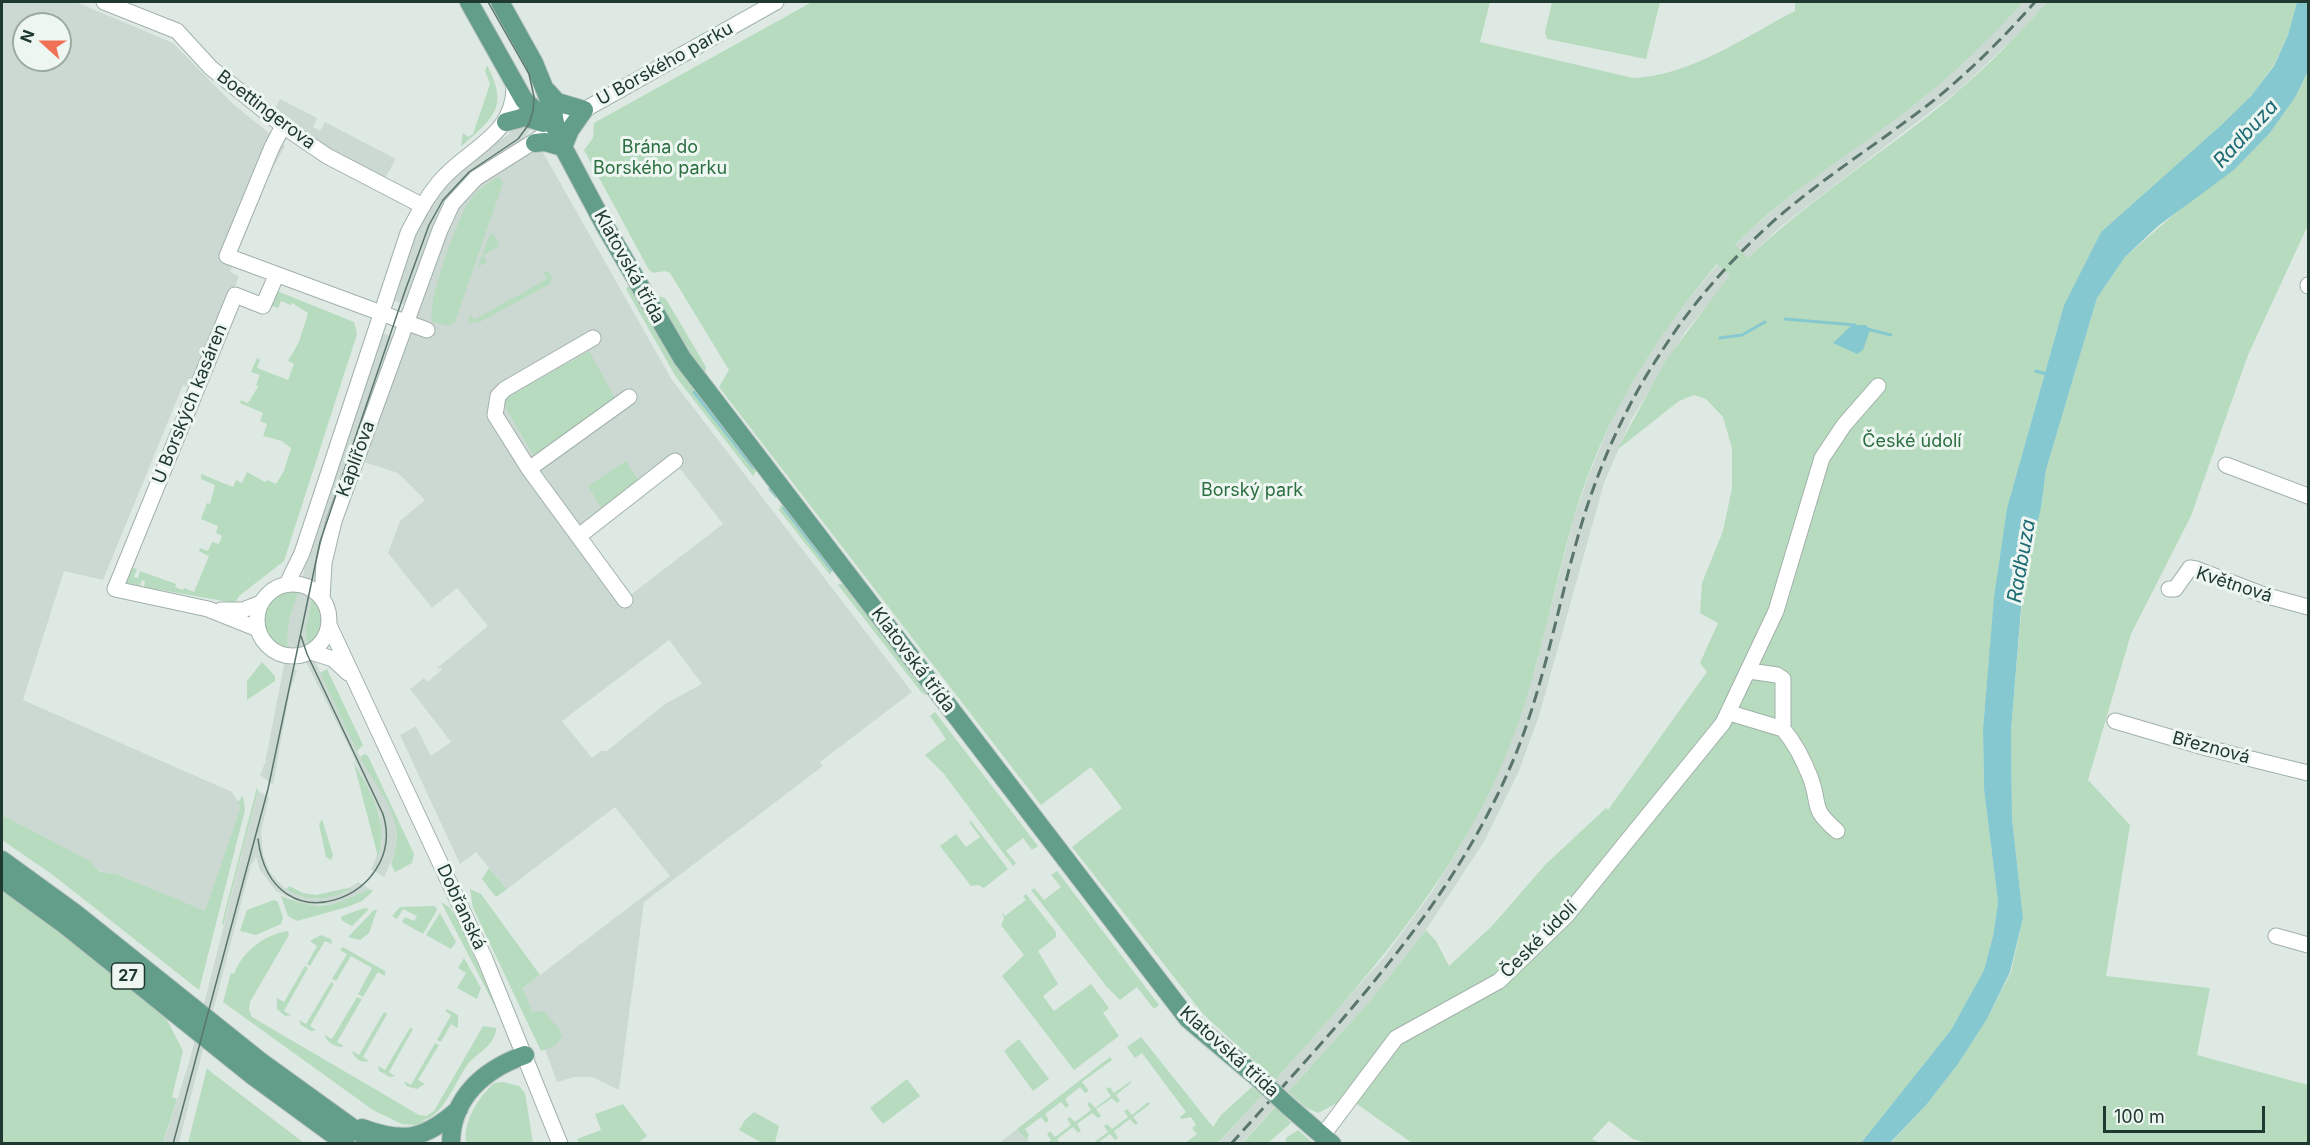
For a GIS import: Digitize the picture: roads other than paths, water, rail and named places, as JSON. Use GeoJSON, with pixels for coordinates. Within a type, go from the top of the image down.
{"type":"FeatureCollection","features":[{"type":"Feature","properties":{"kind":"main road"},"geometry":{"type":"LineString","coordinates":[[469,2],[514,85],[528,106],[556,128]]}},
{"type":"Feature","properties":{"kind":"main road","name":"Klatovská třída"},"geometry":{"type":"LineString","coordinates":[[500,2],[534,63],[552,107],[563,147],[661,324],[692,372],[1188,1019],[1327,1139]]}},
{"type":"Feature","properties":{"kind":"main road"},"geometry":{"type":"LineString","coordinates":[[535,143],[555,143],[563,147],[575,122],[584,110],[557,102],[544,87]]}},
{"type":"Feature","properties":{"kind":"main road"},"geometry":{"type":"LineString","coordinates":[[506,122],[525,117],[556,128]]}},
{"type":"Feature","properties":{"kind":"main road","name":"27"},"geometry":{"type":"LineString","coordinates":[[2,860],[75,913],[260,1061],[375,1143]]}},
{"type":"Feature","properties":{"kind":"main road","name":"27"},"geometry":{"type":"LineString","coordinates":[[2,879],[72,931],[254,1076],[346,1143]]}},
{"type":"Feature","properties":{"kind":"main road"},"geometry":{"type":"LineString","coordinates":[[452,1143],[459,1110],[476,1082],[506,1062],[525,1055]]}},
{"type":"Feature","properties":{"kind":"main road"},"geometry":{"type":"LineString","coordinates":[[342,1121],[390,1137],[406,1138],[438,1127],[459,1110]]}},
{"type":"Feature","properties":{"kind":"street","name":"U Borského parku"},"geometry":{"type":"LineString","coordinates":[[556,128],[776,2]]}},
{"type":"Feature","properties":{"kind":"street","name":"Boettingerova"},"geometry":{"type":"LineString","coordinates":[[113,3],[177,31],[211,68],[283,126],[327,156],[423,206]]}},
{"type":"Feature","properties":{"kind":"street"},"geometry":{"type":"LineString","coordinates":[[506,122],[513,104],[514,85]]}},
{"type":"Feature","properties":{"kind":"street","name":"Kaplířova"},"geometry":{"type":"LineString","coordinates":[[261,603],[269,593],[287,584],[302,553],[405,240],[423,206],[450,171],[506,122]]}},
{"type":"Feature","properties":{"kind":"street"},"geometry":{"type":"LineString","coordinates":[[283,126],[227,256],[427,330]]}},
{"type":"Feature","properties":{"kind":"street","name":"Kaplířova"},"geometry":{"type":"LineString","coordinates":[[329,625],[328,611],[322,599],[324,563],[334,521],[445,216],[459,195],[476,178],[556,128]]}},
{"type":"Feature","properties":{"kind":"street","name":"U Borských kasáren"},"geometry":{"type":"LineString","coordinates":[[208,609],[115,589],[235,295],[263,306],[276,276]]}},
{"type":"Feature","properties":{"kind":"street"},"geometry":{"type":"LineString","coordinates":[[594,338],[498,396],[495,415],[529,469],[625,600]]}},
{"type":"Feature","properties":{"kind":"street","name":"České údolí"},"geometry":{"type":"LineString","coordinates":[[1327,1139],[1396,1038],[1499,981],[1567,915],[1730,713],[1776,611],[1822,458],[1844,425],[1878,386]]}},
{"type":"Feature","properties":{"kind":"street"},"geometry":{"type":"LineString","coordinates":[[529,469],[629,396]]}},
{"type":"Feature","properties":{"kind":"street"},"geometry":{"type":"LineString","coordinates":[[579,536],[675,461]]}},
{"type":"Feature","properties":{"kind":"street"},"geometry":{"type":"LineString","coordinates":[[2226,465],[2308,496]]}},
{"type":"Feature","properties":{"kind":"street","name":"Květnová"},"geometry":{"type":"LineString","coordinates":[[2169,589],[2175,589],[2190,568],[2196,568],[2264,596],[2308,607]]}},
{"type":"Feature","properties":{"kind":"street"},"geometry":{"type":"LineString","coordinates":[[287,584],[307,587],[322,599]]}},
{"type":"Feature","properties":{"kind":"street"},"geometry":{"type":"LineString","coordinates":[[208,609],[243,610],[261,603]]}},
{"type":"Feature","properties":{"kind":"street"},"geometry":{"type":"LineString","coordinates":[[261,603],[257,616],[258,629],[263,641],[277,653],[296,656],[311,652],[321,643],[329,625]]}},
{"type":"Feature","properties":{"kind":"street"},"geometry":{"type":"LineString","coordinates":[[208,609],[258,629]]}},
{"type":"Feature","properties":{"kind":"street","name":"Dobřanská"},"geometry":{"type":"LineString","coordinates":[[329,625],[481,950],[560,1143]]}},
{"type":"Feature","properties":{"kind":"street","name":"Dobřanská"},"geometry":{"type":"LineString","coordinates":[[311,652],[333,659],[351,676]]}},
{"type":"Feature","properties":{"kind":"street"},"geometry":{"type":"LineString","coordinates":[[1749,671],[1777,675],[1784,679],[1783,729],[1811,780],[1815,806],[1822,818],[1837,831]]}},
{"type":"Feature","properties":{"kind":"street"},"geometry":{"type":"LineString","coordinates":[[1730,713],[1783,729]]}},
{"type":"Feature","properties":{"kind":"street","name":"Březnová"},"geometry":{"type":"LineString","coordinates":[[2115,721],[2207,748],[2308,773]]}},
{"type":"Feature","properties":{"kind":"street"},"geometry":{"type":"LineString","coordinates":[[2276,936],[2308,945]]}},
{"type":"Feature","properties":{"kind":"water","name":"Radbuza"},"geometry":{"type":"Polygon","coordinates":[[[2297,2],[2308,2],[2308,71],[2296,96],[2270,133],[2234,170],[2158,226],[2125,257],[2097,298],[2046,470],[2041,508],[2023,584],[2011,731],[2012,818],[2023,918],[2010,972],[1987,1019],[1958,1064],[1927,1104],[1890,1143],[1861,1143],[1951,1030],[1984,970],[1993,936],[1998,902],[1984,789],[1983,729],[1994,597],[2007,508],[2064,305],[2101,232],[2251,96],[2274,66],[2288,35],[2297,2]]]}},
{"type":"Feature","properties":{"kind":"water"},"geometry":{"type":"Polygon","coordinates":[[[1852,325],[1866,325],[1870,330],[1863,350],[1857,354],[1833,343],[1852,325]]]}},
{"type":"Feature","properties":{"kind":"waterway"},"geometry":{"type":"LineString","coordinates":[[1785,319],[1855,325]]}},
{"type":"Feature","properties":{"kind":"waterway"},"geometry":{"type":"LineString","coordinates":[[1720,338],[1742,335],[1765,322]]}},
{"type":"Feature","properties":{"kind":"waterway"},"geometry":{"type":"LineString","coordinates":[[1867,329],[1891,335]]}},
{"type":"Feature","properties":{"kind":"waterway"},"geometry":{"type":"LineString","coordinates":[[2036,371],[2046,374]]}},
{"type":"Feature","properties":{"kind":"waterway"},"geometry":{"type":"LineString","coordinates":[[694,392],[753,467]]}},
{"type":"Feature","properties":{"kind":"waterway"},"geometry":{"type":"LineString","coordinates":[[770,489],[776,496]]}},
{"type":"Feature","properties":{"kind":"waterway"},"geometry":{"type":"LineString","coordinates":[[784,508],[832,570]]}},
{"type":"Feature","properties":{"kind":"tram line"},"geometry":{"type":"LineString","coordinates":[[173,1144],[268,789],[320,542],[405,291],[429,225],[443,200],[469,172],[518,139],[529,124],[533,111],[534,97],[529,74],[488,2]]}},
{"type":"Feature","properties":{"kind":"tram line"},"geometry":{"type":"LineString","coordinates":[[258,839],[268,873],[287,894],[311,902],[336,900],[359,888],[376,869],[386,843],[383,814],[307,654],[301,636]]}},
{"type":"Feature","properties":{"kind":"railway"},"geometry":{"type":"LineString","coordinates":[[1231,1144],[1392,960],[1428,911],[1461,860],[1491,807],[1528,722],[1575,545],[1599,474],[1626,412],[1672,335],[1714,282],[1760,233],[1816,186],[1938,97],[1964,75],[2035,2]]}},
{"type":"Feature","properties":{"kind":"park label","name":"Brána do Borského parku"},"geometry":{"type":"Point","coordinates":[660,158]}},
{"type":"Feature","properties":{"kind":"park label","name":"Borský park"},"geometry":{"type":"Point","coordinates":[1252,491]}}]}
